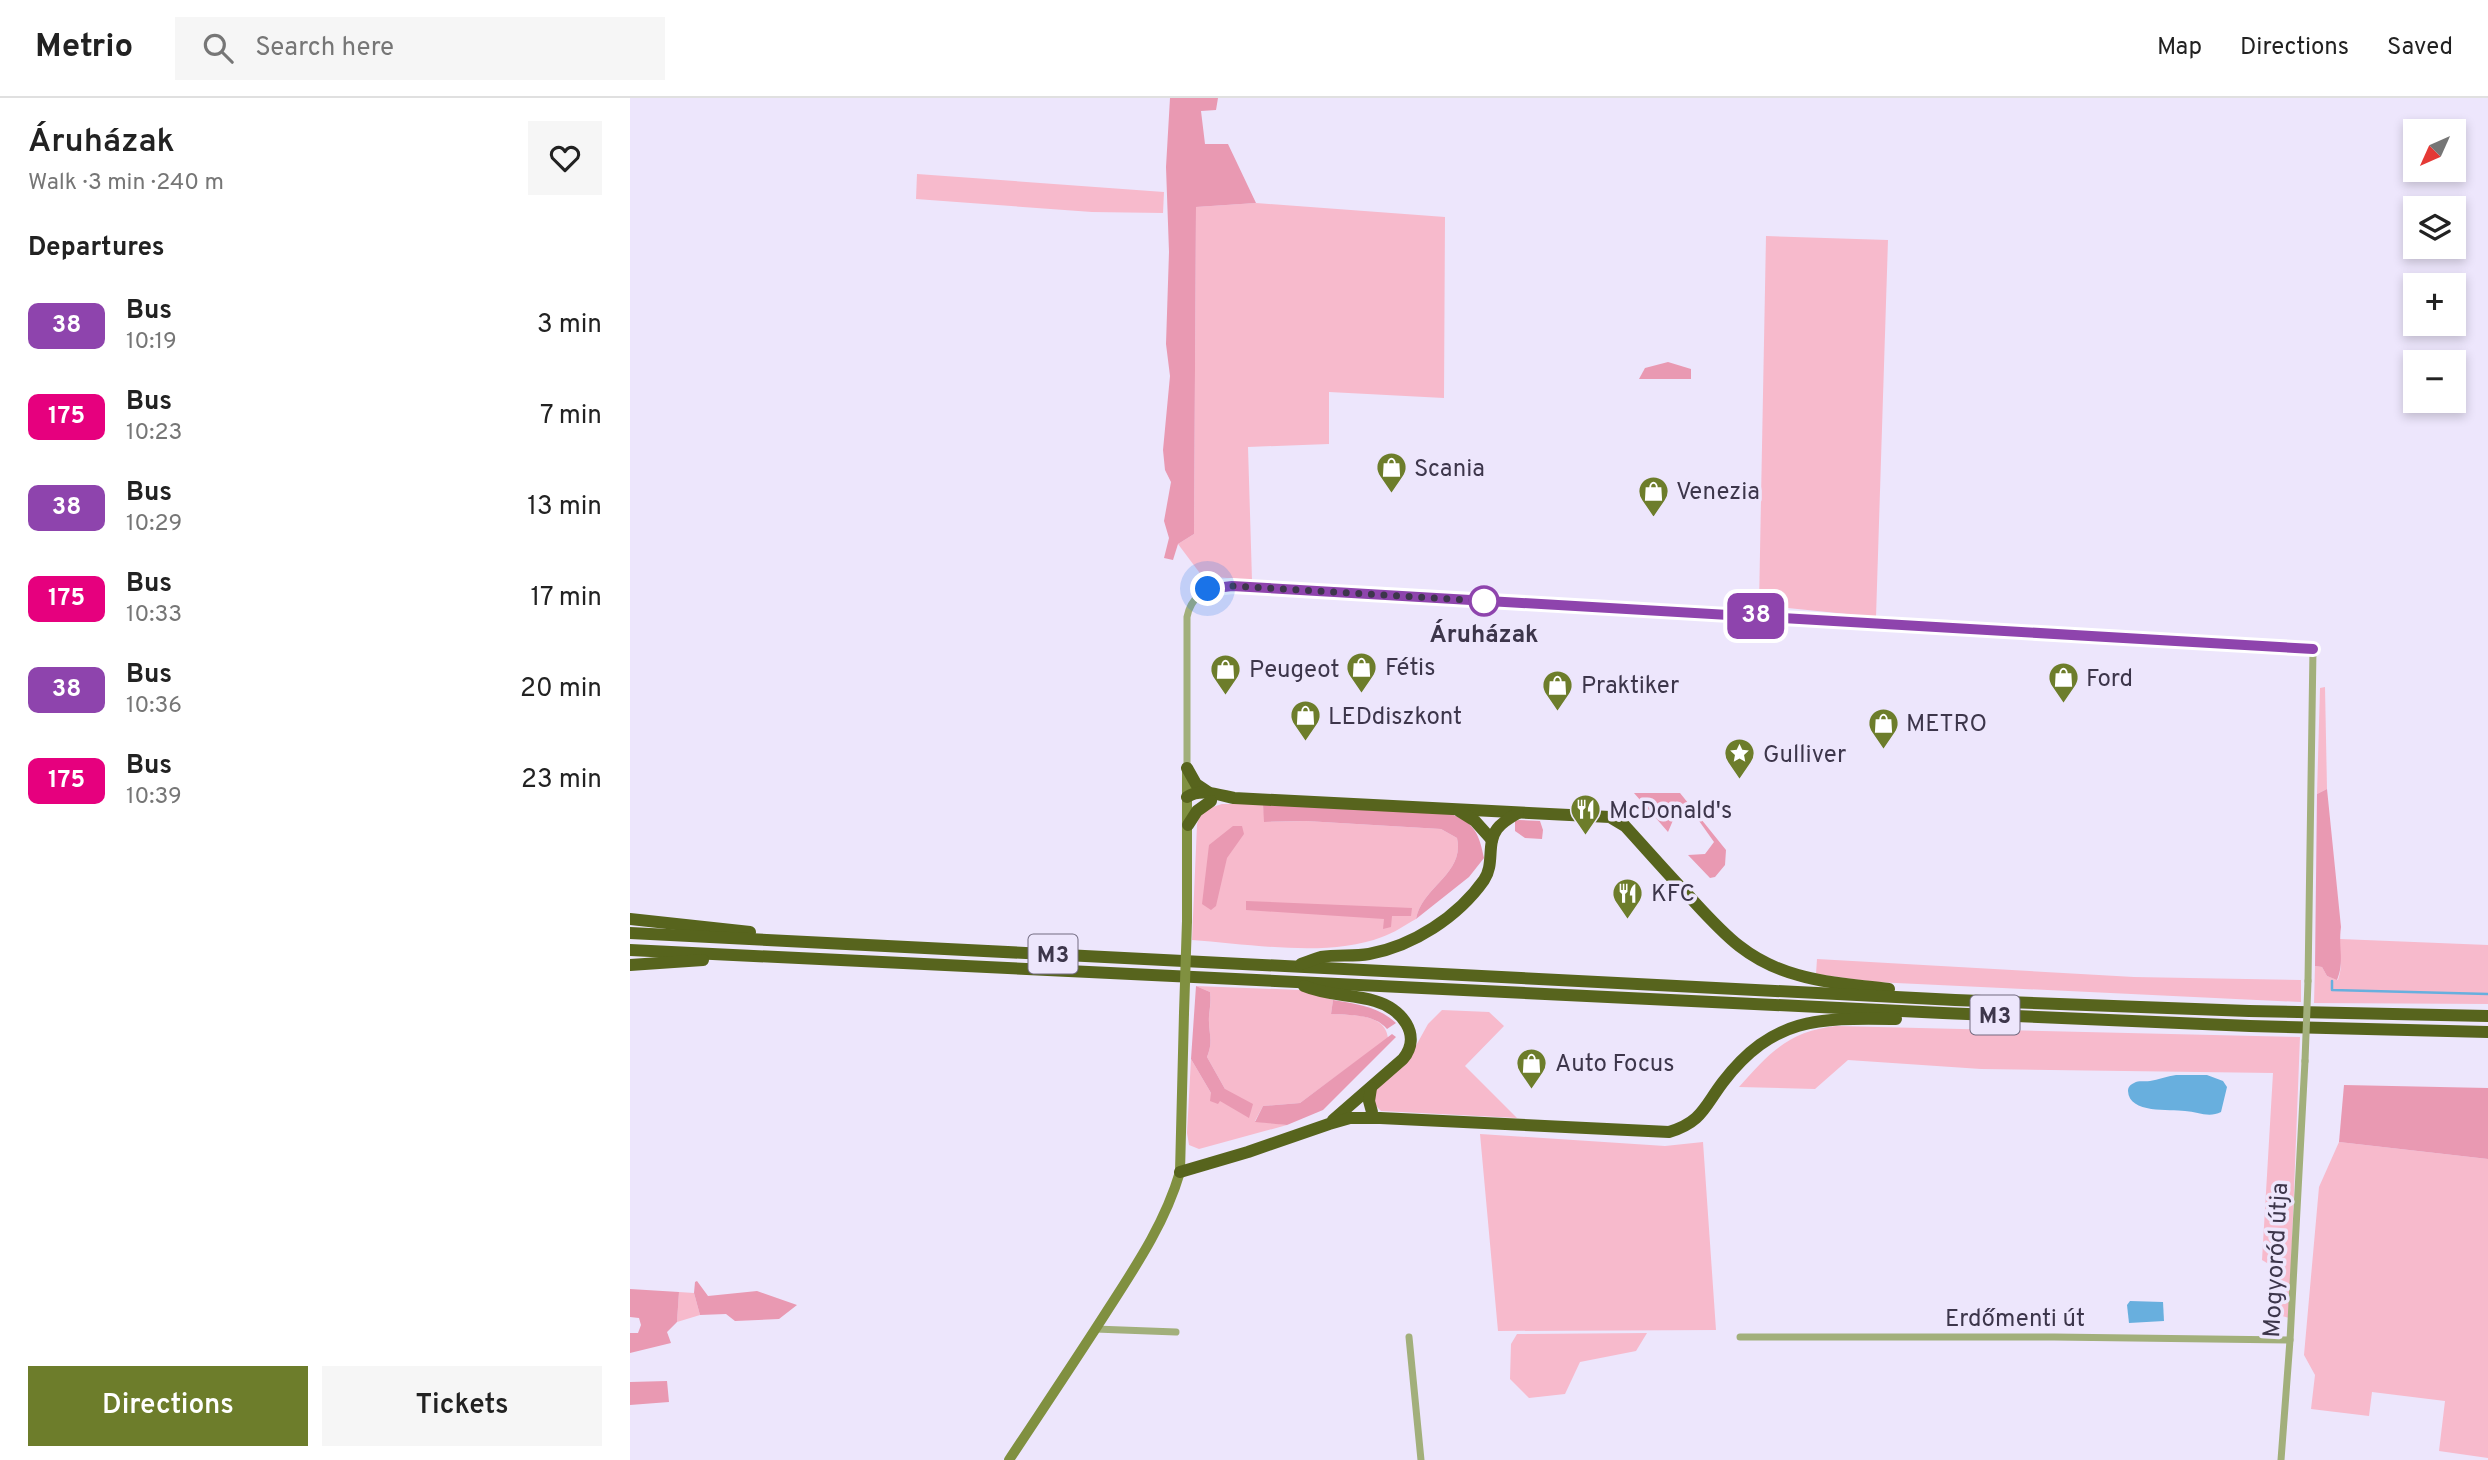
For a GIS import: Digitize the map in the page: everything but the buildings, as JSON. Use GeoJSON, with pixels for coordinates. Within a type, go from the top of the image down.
{"type":"FeatureCollection","features":[{"type":"Feature","properties":{"kind":"highway"},"geometry":{"type":"LineString","coordinates":[[1187,768],[1196,784],[1210,797]]}},
{"type":"Feature","properties":{"kind":"highway"},"geometry":{"type":"LineString","coordinates":[[1187,797],[1195,801],[1210,797],[1234,798],[1615,819],[1625,826],[1717,929],[1750,954],[1789,973],[1817,980],[1921,992],[1955,1000]]}},
{"type":"Feature","properties":{"kind":"highway"},"geometry":{"type":"LineString","coordinates":[[1188,825],[1210,797]]}},
{"type":"Feature","properties":{"kind":"highway"},"geometry":{"type":"LineString","coordinates":[[1455,809],[1492,835]]}},
{"type":"Feature","properties":{"kind":"highway"},"geometry":{"type":"LineString","coordinates":[[1293,966],[1319,958],[1384,951],[1417,937],[1457,908],[1483,880],[1491,861],[1491,811]]}},
{"type":"Feature","properties":{"kind":"highway"},"geometry":{"type":"LineString","coordinates":[[1492,835],[1499,826],[1518,813]]}},
{"type":"Feature","properties":{"kind":"highway"},"geometry":{"type":"LineString","coordinates":[[630,919],[725,928],[813,942]]}},
{"type":"Feature","properties":{"kind":"highway","name":"M3"},"geometry":{"type":"LineString","coordinates":[[630,933],[1955,1000],[2249,1011],[2488,1016]]}},
{"type":"Feature","properties":{"kind":"highway","name":"M3"},"geometry":{"type":"LineString","coordinates":[[630,950],[1943,1013],[2250,1026],[2488,1032]]}},
{"type":"Feature","properties":{"kind":"highway"},"geometry":{"type":"LineString","coordinates":[[630,965],[745,956]]}},
{"type":"Feature","properties":{"kind":"highway"},"geometry":{"type":"LineString","coordinates":[[1294,982],[1320,992],[1377,1001],[1401,1015],[1410,1030],[1412,1042],[1409,1051],[1329,1124]]}},
{"type":"Feature","properties":{"kind":"highway"},"geometry":{"type":"LineString","coordinates":[[1180,1172],[1329,1124],[1376,1115],[1670,1132],[1695,1121],[1735,1067],[1759,1046],[1787,1028],[1834,1018],[1914,1019],[1943,1013]]}},
{"type":"Feature","properties":{"kind":"highway"},"geometry":{"type":"LineString","coordinates":[[1371,1088],[1369,1101],[1376,1115]]}},
{"type":"Feature","properties":{"kind":"highway"},"geometry":{"type":"LineString","coordinates":[[1348,1108],[1376,1115]]}},
{"type":"Feature","properties":{"kind":"street","name":"Mogyoród útja"},"geometry":{"type":"LineString","coordinates":[[1187,768],[1187,617],[1192,602],[1200,594],[1208,589],[1232,586],[2313,649],[2305,1061],[2281,1460]]}},
{"type":"Feature","properties":{"kind":"street"},"geometry":{"type":"LineString","coordinates":[[1009,1460],[1159,1226],[1180,1172],[1187,921],[1187,768]]}},
{"type":"Feature","properties":{"kind":"street"},"geometry":{"type":"LineString","coordinates":[[1095,1329],[1176,1332]]}},
{"type":"Feature","properties":{"kind":"street"},"geometry":{"type":"LineString","coordinates":[[1409,1337],[1421,1460]]}},
{"type":"Feature","properties":{"kind":"street","name":"Erdőmenti út"},"geometry":{"type":"LineString","coordinates":[[1740,1337],[2290,1340]]}},
{"type":"Feature","properties":{"kind":"shaded area"},"geometry":{"type":"Polygon","coordinates":[[[1170,98],[1218,98],[1216,110],[1201,111],[1205,144],[1228,144],[1256,203],[1196,207],[1194,534],[1178,544],[1173,560],[1164,558],[1169,538],[1164,521],[1171,482],[1165,470],[1163,450],[1170,376],[1166,344],[1169,252],[1166,167],[1170,98]]]}},
{"type":"Feature","properties":{"kind":"shaded area"},"geometry":{"type":"Polygon","coordinates":[[[917,174],[1164,192],[1163,213],[1092,212],[916,199],[917,174]]]}},
{"type":"Feature","properties":{"kind":"shaded area"},"geometry":{"type":"Polygon","coordinates":[[[1256,203],[1445,217],[1444,398],[1329,392],[1329,444],[1248,447],[1252,580],[1202,576],[1178,544],[1194,534],[1196,207],[1256,203]]]}},
{"type":"Feature","properties":{"kind":"shaded area"},"geometry":{"type":"Polygon","coordinates":[[[1766,236],[1888,240],[1876,617],[1759,605],[1766,236]]]}},
{"type":"Feature","properties":{"kind":"shaded area"},"geometry":{"type":"Polygon","coordinates":[[[1668,362],[1691,369],[1691,379],[1639,379],[1645,368],[1668,362]]]}},
{"type":"Feature","properties":{"kind":"shaded area"},"geometry":{"type":"Polygon","coordinates":[[[2325,687],[2327,789],[2317,794],[2320,688],[2325,687]]]}},
{"type":"Feature","properties":{"kind":"shaded area"},"geometry":{"type":"Polygon","coordinates":[[[2327,789],[2341,927],[2341,967],[2337,980],[2327,976],[2322,967],[2315,966],[2317,794],[2327,789]]]}},
{"type":"Feature","properties":{"kind":"shaded area"},"geometry":{"type":"Polygon","coordinates":[[[1634,793],[1680,793],[1726,850],[1725,865],[1715,877],[1710,878],[1688,855],[1705,854],[1714,842],[1692,811],[1674,818],[1668,832],[1634,793]]]}},
{"type":"Feature","properties":{"kind":"shaded area"},"geometry":{"type":"Polygon","coordinates":[[[1222,804],[1263,804],[1265,822],[1306,821],[1441,829],[1457,838],[1458,850],[1449,871],[1426,897],[1416,919],[1382,937],[1338,947],[1313,948],[1192,940],[1197,825],[1200,816],[1222,804]]]}},
{"type":"Feature","properties":{"kind":"shaded area"},"geometry":{"type":"Polygon","coordinates":[[[1263,804],[1451,814],[1466,821],[1475,830],[1484,858],[1469,877],[1416,919],[1426,897],[1455,861],[1457,838],[1441,829],[1306,821],[1264,822],[1263,804]]]}},
{"type":"Feature","properties":{"kind":"shaded area"},"geometry":{"type":"Polygon","coordinates":[[[1515,821],[1540,821],[1542,839],[1525,838],[1515,831],[1515,821]]]}},
{"type":"Feature","properties":{"kind":"shaded area"},"geometry":{"type":"Polygon","coordinates":[[[1233,826],[1242,826],[1244,834],[1227,858],[1216,906],[1211,910],[1202,904],[1209,845],[1233,826]]]}},
{"type":"Feature","properties":{"kind":"shaded area"},"geometry":{"type":"Polygon","coordinates":[[[1246,901],[1412,908],[1411,916],[1392,916],[1391,927],[1383,929],[1384,919],[1246,910],[1246,901]]]}},
{"type":"Feature","properties":{"kind":"shaded area"},"geometry":{"type":"Polygon","coordinates":[[[2340,939],[2488,945],[2488,1004],[2314,1003],[2315,966],[2322,967],[2327,976],[2338,980],[2341,967],[2340,939]]]}},
{"type":"Feature","properties":{"kind":"shaded area"},"geometry":{"type":"Polygon","coordinates":[[[1817,959],[2134,977],[2301,980],[2301,1002],[1875,982],[1816,974],[1817,959]]]}},
{"type":"Feature","properties":{"kind":"shaded area"},"geometry":{"type":"Polygon","coordinates":[[[1196,986],[1301,990],[1333,1000],[1331,1014],[1357,1015],[1374,1020],[1386,1030],[1388,1038],[1300,1103],[1263,1106],[1255,1121],[1287,1125],[1199,1149],[1189,1145],[1187,1133],[1191,1059],[1211,1093],[1225,1089],[1207,1057],[1210,1041],[1210,992],[1196,986]]]}},
{"type":"Feature","properties":{"kind":"shaded area"},"geometry":{"type":"Polygon","coordinates":[[[1196,986],[1210,992],[1210,1041],[1207,1057],[1225,1089],[1253,1104],[1249,1118],[1220,1101],[1218,1104],[1210,1101],[1211,1093],[1191,1059],[1196,986]]]}},
{"type":"Feature","properties":{"kind":"shaded area"},"geometry":{"type":"Polygon","coordinates":[[[1333,1000],[1374,1009],[1396,1023],[1387,1029],[1369,1018],[1331,1014],[1333,1000]]]}},
{"type":"Feature","properties":{"kind":"shaded area"},"geometry":{"type":"Polygon","coordinates":[[[1442,1010],[1489,1012],[1504,1026],[1465,1066],[1517,1118],[1381,1111],[1373,1103],[1374,1090],[1408,1060],[1428,1024],[1442,1010]]]}},
{"type":"Feature","properties":{"kind":"shaded area"},"geometry":{"type":"Polygon","coordinates":[[[1836,1026],[2300,1037],[2289,1318],[2276,1314],[2277,1269],[2262,1260],[2273,1073],[1981,1069],[1848,1060],[1815,1089],[1739,1087],[1781,1046],[1805,1033],[1836,1026]]]}},
{"type":"Feature","properties":{"kind":"shaded area"},"geometry":{"type":"Polygon","coordinates":[[[1392,1034],[1396,1037],[1323,1110],[1287,1125],[1255,1122],[1263,1106],[1300,1103],[1392,1034]]]}},
{"type":"Feature","properties":{"kind":"shaded area"},"geometry":{"type":"Polygon","coordinates":[[[2344,1085],[2488,1088],[2488,1159],[2339,1142],[2344,1085]]]}},
{"type":"Feature","properties":{"kind":"shaded area"},"geometry":{"type":"Polygon","coordinates":[[[1480,1134],[1665,1146],[1703,1142],[1716,1330],[1498,1331],[1480,1134]]]}},
{"type":"Feature","properties":{"kind":"shaded area"},"geometry":{"type":"Polygon","coordinates":[[[2339,1142],[2488,1159],[2488,1458],[2439,1451],[2445,1401],[2372,1392],[2369,1416],[2311,1409],[2315,1375],[2304,1355],[2319,1187],[2339,1142]]]}},
{"type":"Feature","properties":{"kind":"shaded area"},"geometry":{"type":"Polygon","coordinates":[[[697,1281],[708,1296],[757,1291],[797,1305],[779,1319],[735,1321],[726,1314],[700,1315],[694,1293],[697,1281]]]}},
{"type":"Feature","properties":{"kind":"shaded area"},"geometry":{"type":"Polygon","coordinates":[[[630,1289],[679,1292],[677,1322],[667,1332],[671,1343],[630,1353],[630,1333],[638,1333],[641,1325],[639,1318],[630,1317],[630,1289]]]}},
{"type":"Feature","properties":{"kind":"shaded area"},"geometry":{"type":"Polygon","coordinates":[[[679,1292],[694,1293],[700,1315],[677,1322],[679,1292]]]}},
{"type":"Feature","properties":{"kind":"shaded area"},"geometry":{"type":"Polygon","coordinates":[[[1647,1333],[1636,1351],[1580,1362],[1565,1394],[1529,1398],[1510,1379],[1511,1344],[1517,1334],[1647,1333]]]}},
{"type":"Feature","properties":{"kind":"shaded area"},"geometry":{"type":"Polygon","coordinates":[[[667,1381],[669,1402],[630,1405],[630,1382],[667,1381]]]}},
{"type":"Feature","properties":{"kind":"water"},"geometry":{"type":"Polygon","coordinates":[[[2176,1075],[2207,1075],[2223,1081],[2227,1087],[2221,1112],[2208,1115],[2151,1109],[2135,1104],[2130,1098],[2128,1088],[2134,1083],[2176,1075]]]}},
{"type":"Feature","properties":{"kind":"water"},"geometry":{"type":"Polygon","coordinates":[[[2130,1301],[2163,1302],[2164,1321],[2129,1323],[2127,1305],[2130,1301]]]}},
{"type":"Feature","properties":{"kind":"waterway"},"geometry":{"type":"LineString","coordinates":[[2332,981],[2332,990],[2488,994]]}},
{"type":"Feature","properties":{"kind":"bus line","name":"38"},"geometry":{"type":"LineString","coordinates":[[1200,594],[1208,589],[1232,586],[2313,649]]}},
{"type":"Feature","properties":{"kind":"place","name":"Scania"},"geometry":{"type":"Point","coordinates":[1391,495]}},
{"type":"Feature","properties":{"kind":"place","name":"Venezia"},"geometry":{"type":"Point","coordinates":[1653,518]}},
{"type":"Feature","properties":{"kind":"place","name":"Áruházak"},"geometry":{"type":"Point","coordinates":[1484,601]}},
{"type":"Feature","properties":{"kind":"place","name":"Fétis"},"geometry":{"type":"Point","coordinates":[1362,694]}},
{"type":"Feature","properties":{"kind":"place","name":"Peugeot"},"geometry":{"type":"Point","coordinates":[1226,696]}},
{"type":"Feature","properties":{"kind":"place","name":"Ford"},"geometry":{"type":"Point","coordinates":[2063,705]}},
{"type":"Feature","properties":{"kind":"place","name":"Praktiker"},"geometry":{"type":"Point","coordinates":[1558,712]}},
{"type":"Feature","properties":{"kind":"place","name":"LEDdiszkont"},"geometry":{"type":"Point","coordinates":[1305,743]}},
{"type":"Feature","properties":{"kind":"place","name":"METRO"},"geometry":{"type":"Point","coordinates":[1883,750]}},
{"type":"Feature","properties":{"kind":"place","name":"Gulliver"},"geometry":{"type":"Point","coordinates":[1740,781]}},
{"type":"Feature","properties":{"kind":"place","name":"McDonald's"},"geometry":{"type":"Point","coordinates":[1586,837]}},
{"type":"Feature","properties":{"kind":"place","name":"KFC"},"geometry":{"type":"Point","coordinates":[1628,920]}},
{"type":"Feature","properties":{"kind":"place","name":"Auto Focus"},"geometry":{"type":"Point","coordinates":[1532,1090]}},
{"type":"Feature","properties":{"kind":"route"},"geometry":{"type":"LineString","coordinates":[[1208,589],[1232,586],[1484,601]]}}]}
